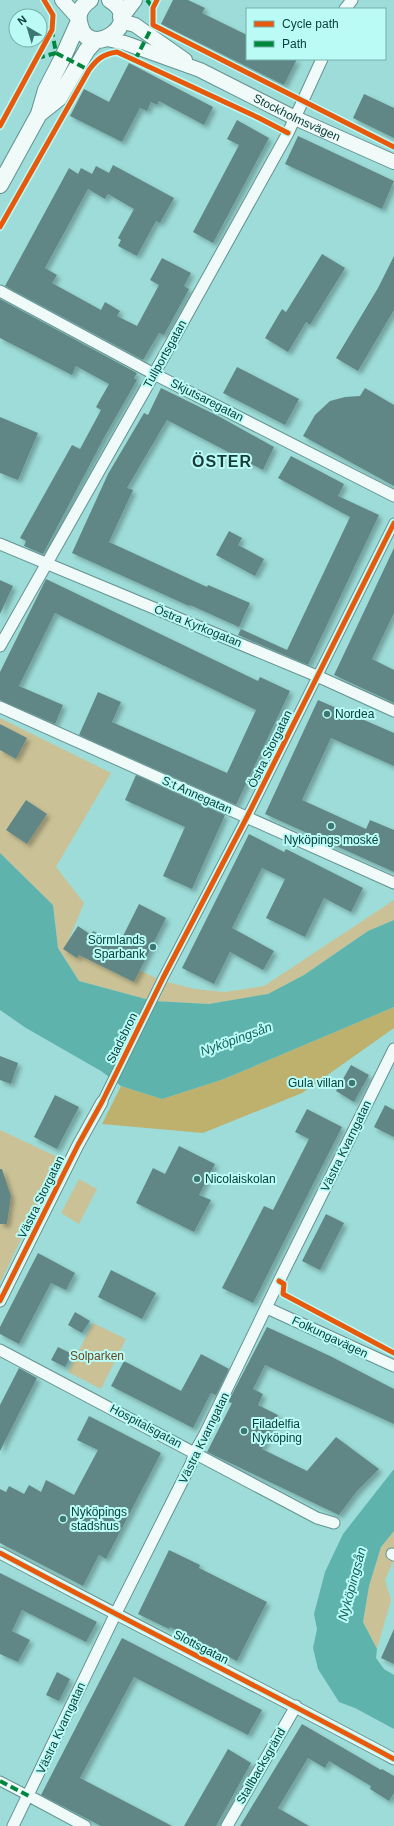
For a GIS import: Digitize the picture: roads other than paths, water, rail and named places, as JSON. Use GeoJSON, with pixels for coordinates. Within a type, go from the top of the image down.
{"type":"FeatureCollection","features":[{"type":"Feature","properties":{"kind":"main road"},"geometry":{"type":"LineString","coordinates":[[0,185],[39,114],[46,90],[72,38],[82,7],[90,0]]}},
{"type":"Feature","properties":{"kind":"main road"},"geometry":{"type":"LineString","coordinates":[[110,0],[116,5],[121,19]]}},
{"type":"Feature","properties":{"kind":"main road"},"geometry":{"type":"LineString","coordinates":[[39,114],[58,98],[87,50],[102,39],[117,32],[121,19],[134,0]]}},
{"type":"Feature","properties":{"kind":"main road"},"geometry":{"type":"LineString","coordinates":[[79,20],[84,33],[102,39]]}},
{"type":"Feature","properties":{"kind":"street"},"geometry":{"type":"LineString","coordinates":[[62,0],[79,20]]}},
{"type":"Feature","properties":{"kind":"street"},"geometry":{"type":"LineString","coordinates":[[346,8],[352,0]]}},
{"type":"Feature","properties":{"kind":"street","name":"Stockholmsvägen"},"geometry":{"type":"LineString","coordinates":[[121,19],[135,25],[200,70]]}},
{"type":"Feature","properties":{"kind":"street","name":"Stockholmsvägen"},"geometry":{"type":"LineString","coordinates":[[102,39],[125,43],[200,70],[295,118],[394,162]]}},
{"type":"Feature","properties":{"kind":"street","name":"Tullportsgatan"},"geometry":{"type":"LineString","coordinates":[[0,646],[154,374],[295,118],[322,60]]}},
{"type":"Feature","properties":{"kind":"street","name":"Skjutsaregatan"},"geometry":{"type":"LineString","coordinates":[[0,291],[154,374],[394,496]]}},
{"type":"Feature","properties":{"kind":"street","name":"Östra Storgatan"},"geometry":{"type":"LineString","coordinates":[[160,982],[247,817],[394,523]]}},
{"type":"Feature","properties":{"kind":"street","name":"Östra Kyrkogatan"},"geometry":{"type":"LineString","coordinates":[[0,544],[317,676],[394,711]]}},
{"type":"Feature","properties":{"kind":"street","name":"S:t Annegatan"},"geometry":{"type":"LineString","coordinates":[[0,707],[394,883]]}},
{"type":"Feature","properties":{"kind":"street","name":"Stadsbron"},"geometry":{"type":"LineString","coordinates":[[102,1102],[160,982]]}},
{"type":"Feature","properties":{"kind":"street","name":"Västra Kvarngatan"},"geometry":{"type":"LineString","coordinates":[[13,1826],[29,1796],[115,1615],[191,1464],[195,1452],[394,1049]]}},
{"type":"Feature","properties":{"kind":"street","name":"Västra Storgatan"},"geometry":{"type":"LineString","coordinates":[[0,1301],[78,1145],[102,1102]]}},
{"type":"Feature","properties":{"kind":"street","name":"Folkungavägen"},"geometry":{"type":"LineString","coordinates":[[267,1308],[394,1366]]}},
{"type":"Feature","properties":{"kind":"street","name":"Hospitalsgatan"},"geometry":{"type":"LineString","coordinates":[[0,1350],[318,1518],[334,1523]]}},
{"type":"Feature","properties":{"kind":"street","name":"Slottsgatan"},"geometry":{"type":"LineString","coordinates":[[0,1553],[115,1615],[296,1706],[394,1759]]}},
{"type":"Feature","properties":{"kind":"street","name":"Stallbacksgränd"},"geometry":{"type":"LineString","coordinates":[[227,1826],[296,1706]]}},
{"type":"Feature","properties":{"kind":"street"},"geometry":{"type":"LineString","coordinates":[[0,1781],[85,1826]]}},
{"type":"Feature","properties":{"kind":"water","name":"Nyköpingsån"},"geometry":{"type":"Polygon","coordinates":[[[0,853],[53,905],[58,948],[79,981],[153,1001],[209,1004],[268,994],[304,975],[368,931],[394,920],[394,1007],[224,1079],[162,1099],[121,1086],[101,1071],[26,1028],[0,1010],[0,853]]]}},
{"type":"Feature","properties":{"kind":"water","name":"Nyköpingsån"},"geometry":{"type":"Polygon","coordinates":[[[394,1469],[394,1531],[381,1547],[369,1586],[363,1622],[377,1649],[376,1658],[384,1669],[394,1675],[394,1729],[355,1708],[339,1702],[318,1669],[313,1648],[317,1629],[314,1614],[325,1572],[343,1534],[394,1469]]]}},
{"type":"Feature","properties":{"kind":"place","name":"Nordea"},"geometry":{"type":"Point","coordinates":[327,714]}},
{"type":"Feature","properties":{"kind":"place","name":"Nyköpings moské"},"geometry":{"type":"Point","coordinates":[331,826]}},
{"type":"Feature","properties":{"kind":"place","name":"Sörmlands Sparbank"},"geometry":{"type":"Point","coordinates":[153,947]}},
{"type":"Feature","properties":{"kind":"place","name":"Gula villan"},"geometry":{"type":"Point","coordinates":[352,1083]}},
{"type":"Feature","properties":{"kind":"place","name":"Nicolaiskolan"},"geometry":{"type":"Point","coordinates":[197,1179]}},
{"type":"Feature","properties":{"kind":"place","name":"Filadelfia Nyköping"},"geometry":{"type":"Point","coordinates":[244,1431]}},
{"type":"Feature","properties":{"kind":"place","name":"Nyköpings stadshus"},"geometry":{"type":"Point","coordinates":[63,1519]}},
{"type":"Feature","properties":{"kind":"district","name":"ÖSTER"},"geometry":{"type":"Point","coordinates":[222,461]}},
{"type":"Feature","properties":{"kind":"park label","name":"Solparken"},"geometry":{"type":"Point","coordinates":[97,1356]}}]}
